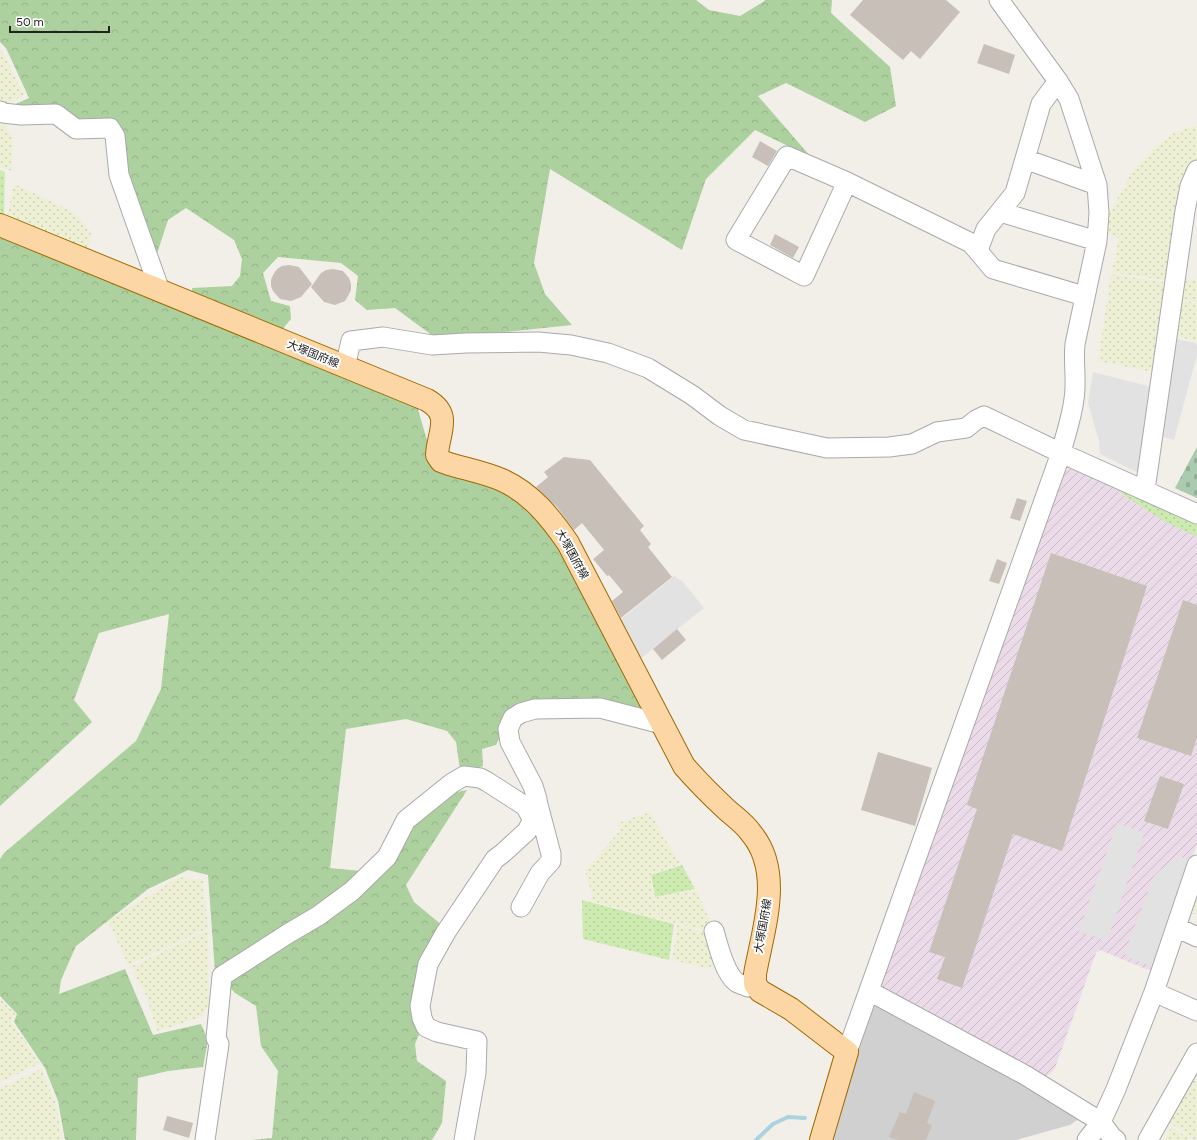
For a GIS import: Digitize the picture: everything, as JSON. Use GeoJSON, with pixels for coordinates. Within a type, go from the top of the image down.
{"type":"FeatureCollection","features":[{"type":"Feature","properties":{"kind":"main road","name":"大塚国府線"},"geometry":{"type":"LineString","coordinates":[[0,225],[427,400],[435,405],[440,412],[442,421],[437,455],[441,461],[502,480],[539,506],[568,543],[684,766],[703,788],[751,833],[760,847],[769,877],[769,899],[755,974],[755,984]]}},
{"type":"Feature","properties":{"kind":"main road"},"geometry":{"type":"LineString","coordinates":[[755,984],[760,991],[791,1009],[848,1052],[821,1140]]}},
{"type":"Feature","properties":{"kind":"street"},"geometry":{"type":"LineString","coordinates":[[848,1052],[868,991],[1060,453],[1074,400],[1075,386],[1073,359],[1075,344],[1084,296],[1097,241],[1099,214],[1097,185],[1069,99],[1058,81],[999,0]]}},
{"type":"Feature","properties":{"kind":"street"},"geometry":{"type":"LineString","coordinates":[[978,250],[986,229],[1015,193],[1041,104],[1058,81]]}},
{"type":"Feature","properties":{"kind":"street"},"geometry":{"type":"LineString","coordinates":[[0,111],[3,113],[21,115],[56,114],[76,129],[110,128],[115,136],[119,176],[160,291]]}},
{"type":"Feature","properties":{"kind":"street"},"geometry":{"type":"LineString","coordinates":[[847,182],[804,276],[736,240],[788,156],[847,182],[971,243],[993,270],[1084,296]]}},
{"type":"Feature","properties":{"kind":"street"},"geometry":{"type":"LineString","coordinates":[[1025,159],[1097,185]]}},
{"type":"Feature","properties":{"kind":"street"},"geometry":{"type":"LineString","coordinates":[[1145,490],[1191,212],[1190,186],[1197,170]]}},
{"type":"Feature","properties":{"kind":"street"},"geometry":{"type":"LineString","coordinates":[[1000,212],[1097,241]]}},
{"type":"Feature","properties":{"kind":"street"},"geometry":{"type":"LineString","coordinates":[[345,367],[351,341],[384,337],[432,345],[538,342],[571,345],[608,353],[648,368],[692,395],[720,416],[744,430],[827,448],[889,447],[912,444],[937,432],[966,428],[984,416],[1060,453],[1197,514]]}},
{"type":"Feature","properties":{"kind":"street"},"geometry":{"type":"LineString","coordinates":[[521,907],[537,878],[551,861],[552,854],[534,786],[510,742],[508,729],[513,718],[521,713],[535,710],[600,708],[662,724]]}},
{"type":"Feature","properties":{"kind":"street"},"geometry":{"type":"LineString","coordinates":[[205,1140],[218,1044],[216,1038],[222,976],[288,933],[318,916],[352,892],[387,857],[406,820],[452,783],[464,776],[480,778],[486,781],[525,806],[532,818]]}},
{"type":"Feature","properties":{"kind":"street"},"geometry":{"type":"LineString","coordinates":[[464,1140],[476,1073],[477,1041],[437,1032],[426,1027],[422,1018],[420,1006],[428,964],[446,932],[495,859],[527,831],[536,808],[537,799]]}},
{"type":"Feature","properties":{"kind":"street"},"geometry":{"type":"LineString","coordinates":[[1087,1140],[1101,1122],[1116,1089],[1154,992],[1197,865]]}},
{"type":"Feature","properties":{"kind":"street"},"geometry":{"type":"LineString","coordinates":[[1176,927],[1197,937]]}},
{"type":"Feature","properties":{"kind":"street"},"geometry":{"type":"LineString","coordinates":[[714,931],[724,963],[733,979],[748,987],[755,984]]}},
{"type":"Feature","properties":{"kind":"street"},"geometry":{"type":"LineString","coordinates":[[868,991],[1025,1075],[1101,1122],[1116,1140]]}},
{"type":"Feature","properties":{"kind":"street"},"geometry":{"type":"LineString","coordinates":[[1154,992],[1197,1011]]}},
{"type":"Feature","properties":{"kind":"street"},"geometry":{"type":"LineString","coordinates":[[1148,1140],[1197,1053]]}},
{"type":"Feature","properties":{"kind":"shaded area"},"geometry":{"type":"Polygon","coordinates":[[[1173,338],[1195,343],[1197,345],[1197,355],[1174,440],[1157,435],[1173,338]]]}},
{"type":"Feature","properties":{"kind":"shaded area"},"geometry":{"type":"Polygon","coordinates":[[[1093,372],[1156,388],[1142,468],[1137,472],[1100,454],[1099,441],[1088,403],[1093,372]]]}},
{"type":"Feature","properties":{"kind":"shaded area"},"geometry":{"type":"Polygon","coordinates":[[[1075,466],[1197,520],[1197,844],[1154,968],[1150,970],[1146,969],[1100,950],[1096,953],[1055,1068],[1047,1076],[1043,1076],[880,991],[878,982],[1063,471],[1075,466]]]}},
{"type":"Feature","properties":{"kind":"shaded area"},"geometry":{"type":"Polygon","coordinates":[[[674,576],[683,582],[704,608],[640,659],[618,622],[674,576]]]}},
{"type":"Feature","properties":{"kind":"shaded area"},"geometry":{"type":"Polygon","coordinates":[[[1117,823],[1144,833],[1107,941],[1079,931],[1117,823]]]}},
{"type":"Feature","properties":{"kind":"shaded area"},"geometry":{"type":"Polygon","coordinates":[[[1181,857],[1190,860],[1153,964],[1150,966],[1126,956],[1125,952],[1154,876],[1160,870],[1181,857]]]}},
{"type":"Feature","properties":{"kind":"shaded area"},"geometry":{"type":"Polygon","coordinates":[[[870,997],[1083,1116],[1070,1125],[1016,1140],[826,1140],[870,997]]]}},
{"type":"Feature","properties":{"kind":"green space"},"geometry":{"type":"Polygon","coordinates":[[[0,0],[696,0],[709,10],[740,16],[765,0],[832,0],[831,13],[890,67],[896,106],[865,122],[786,83],[758,96],[811,157],[755,130],[706,179],[682,250],[550,169],[534,263],[545,294],[572,325],[437,339],[395,308],[367,310],[355,300],[358,276],[341,263],[278,257],[263,273],[271,301],[290,306],[291,319],[280,332],[193,298],[192,288],[232,286],[240,276],[242,259],[234,240],[186,208],[168,220],[155,260],[123,172],[123,133],[9,107],[29,98],[6,48],[0,42],[0,0]]]}},
{"type":"Feature","properties":{"kind":"green space"},"geometry":{"type":"Polygon","coordinates":[[[0,49],[3,52],[24,95],[5,105],[0,105],[0,49]]]}},
{"type":"Feature","properties":{"kind":"green space"},"geometry":{"type":"Polygon","coordinates":[[[0,117],[13,139],[12,171],[0,167],[0,117]]]}},
{"type":"Feature","properties":{"kind":"green space"},"geometry":{"type":"Polygon","coordinates":[[[1197,126],[1197,160],[1188,175],[1168,281],[1112,272],[1119,238],[1104,232],[1107,218],[1133,170],[1151,151],[1172,134],[1185,128],[1197,126]]]}},
{"type":"Feature","properties":{"kind":"green space"},"geometry":{"type":"Polygon","coordinates":[[[0,170],[5,172],[4,217],[0,215],[0,170]]]}},
{"type":"Feature","properties":{"kind":"green space"},"geometry":{"type":"Polygon","coordinates":[[[14,184],[74,212],[91,232],[88,250],[7,217],[14,184]]]}},
{"type":"Feature","properties":{"kind":"green space"},"geometry":{"type":"Polygon","coordinates":[[[0,233],[417,406],[431,454],[501,487],[551,529],[644,711],[509,719],[496,745],[482,749],[483,766],[470,771],[460,769],[456,742],[447,731],[406,719],[346,729],[330,868],[382,873],[395,859],[415,824],[451,793],[467,790],[406,885],[414,902],[443,926],[423,1025],[415,1044],[417,1061],[446,1081],[442,1123],[432,1140],[252,1140],[272,1138],[278,1071],[261,1046],[256,1006],[235,993],[215,972],[208,875],[188,870],[148,889],[76,946],[61,980],[59,994],[125,969],[153,1035],[201,1024],[208,1040],[203,1067],[168,1071],[138,1078],[136,1140],[65,1140],[58,1101],[45,1068],[14,1022],[17,1014],[0,996],[0,859],[4,853],[136,741],[161,689],[169,614],[99,633],[74,700],[92,722],[0,806],[0,233]]]}},
{"type":"Feature","properties":{"kind":"green space"},"geometry":{"type":"Polygon","coordinates":[[[1111,274],[1169,283],[1158,373],[1098,361],[1111,274]]]}},
{"type":"Feature","properties":{"kind":"green space"},"geometry":{"type":"Polygon","coordinates":[[[1180,277],[1197,281],[1197,303],[1177,298],[1180,277]]]}},
{"type":"Feature","properties":{"kind":"green space"},"geometry":{"type":"Polygon","coordinates":[[[1178,299],[1197,304],[1197,342],[1172,335],[1178,299]]]}},
{"type":"Feature","properties":{"kind":"green space"},"geometry":{"type":"Polygon","coordinates":[[[1197,447],[1197,498],[1175,488],[1197,447]]]}},
{"type":"Feature","properties":{"kind":"green space"},"geometry":{"type":"Polygon","coordinates":[[[1116,485],[1197,521],[1197,537],[1164,521],[1123,495],[1116,485]]]}},
{"type":"Feature","properties":{"kind":"green space"},"geometry":{"type":"Polygon","coordinates":[[[650,812],[664,838],[681,864],[633,881],[650,875],[658,919],[591,901],[592,895],[585,870],[620,831],[618,823],[650,812]]]}},
{"type":"Feature","properties":{"kind":"green space"},"geometry":{"type":"Polygon","coordinates":[[[682,865],[695,889],[655,897],[651,875],[682,865]]]}},
{"type":"Feature","properties":{"kind":"green space"},"geometry":{"type":"Polygon","coordinates":[[[179,877],[203,881],[208,928],[128,965],[108,921],[179,877]]]}},
{"type":"Feature","properties":{"kind":"green space"},"geometry":{"type":"Polygon","coordinates":[[[1197,881],[1197,913],[1185,916],[1197,881]]]}},
{"type":"Feature","properties":{"kind":"green space"},"geometry":{"type":"Polygon","coordinates":[[[696,890],[711,922],[707,931],[659,919],[655,897],[696,890]]]}},
{"type":"Feature","properties":{"kind":"green space"},"geometry":{"type":"Polygon","coordinates":[[[582,900],[674,924],[669,960],[583,939],[582,900]]]}},
{"type":"Feature","properties":{"kind":"green space"},"geometry":{"type":"Polygon","coordinates":[[[677,925],[707,933],[719,965],[706,968],[672,960],[677,925]]]}},
{"type":"Feature","properties":{"kind":"green space"},"geometry":{"type":"Polygon","coordinates":[[[208,930],[209,1003],[202,1017],[157,1031],[147,997],[131,967],[208,930]]]}},
{"type":"Feature","properties":{"kind":"green space"},"geometry":{"type":"Polygon","coordinates":[[[0,998],[15,1014],[11,1022],[39,1064],[0,1082],[0,998]]]}},
{"type":"Feature","properties":{"kind":"green space"},"geometry":{"type":"Polygon","coordinates":[[[41,1069],[56,1104],[62,1140],[0,1140],[0,1088],[41,1069]]]}},
{"type":"Feature","properties":{"kind":"green space"},"geometry":{"type":"Polygon","coordinates":[[[1188,1076],[1197,1081],[1197,1140],[1164,1119],[1188,1076]]]}},
{"type":"Feature","properties":{"kind":"green space"},"geometry":{"type":"Polygon","coordinates":[[[1172,1127],[1191,1140],[1164,1140],[1172,1127]]]}},
{"type":"Feature","properties":{"kind":"building"},"geometry":{"type":"Polygon","coordinates":[[[863,0],[946,0],[960,12],[920,59],[911,51],[903,60],[850,15],[863,0]]]}},
{"type":"Feature","properties":{"kind":"building"},"geometry":{"type":"Polygon","coordinates":[[[984,44],[1015,55],[1009,74],[977,63],[984,44]]]}},
{"type":"Feature","properties":{"kind":"building"},"geometry":{"type":"Polygon","coordinates":[[[760,141],[777,151],[768,166],[752,157],[760,141]]]}},
{"type":"Feature","properties":{"kind":"building"},"geometry":{"type":"Polygon","coordinates":[[[775,234],[799,247],[793,258],[770,245],[775,234]]]}},
{"type":"Feature","properties":{"kind":"building"},"geometry":{"type":"Polygon","coordinates":[[[289,265],[299,267],[312,284],[301,297],[291,301],[280,299],[273,291],[271,286],[271,280],[277,269],[282,266],[289,265]]]}},
{"type":"Feature","properties":{"kind":"building"},"geometry":{"type":"Polygon","coordinates":[[[333,269],[343,271],[349,278],[351,284],[351,290],[345,301],[335,305],[324,302],[311,287],[321,273],[326,270],[333,269]]]}},
{"type":"Feature","properties":{"kind":"building"},"geometry":{"type":"Polygon","coordinates":[[[564,457],[590,460],[644,526],[640,530],[651,544],[648,547],[672,577],[621,618],[612,601],[623,592],[593,559],[604,550],[582,523],[574,530],[557,507],[536,487],[548,477],[544,472],[564,457]]]}},
{"type":"Feature","properties":{"kind":"building"},"geometry":{"type":"Polygon","coordinates":[[[1017,498],[1027,501],[1020,521],[1010,518],[1017,498]]]}},
{"type":"Feature","properties":{"kind":"building"},"geometry":{"type":"Polygon","coordinates":[[[1051,553],[1147,586],[1062,851],[1013,834],[962,988],[937,979],[945,957],[929,952],[977,809],[967,805],[1051,553]]]}},
{"type":"Feature","properties":{"kind":"building"},"geometry":{"type":"Polygon","coordinates":[[[997,559],[1007,563],[999,584],[989,581],[997,559]]]}},
{"type":"Feature","properties":{"kind":"building"},"geometry":{"type":"Polygon","coordinates":[[[1183,600],[1197,605],[1197,738],[1191,756],[1137,738],[1183,600]]]}},
{"type":"Feature","properties":{"kind":"building"},"geometry":{"type":"Polygon","coordinates":[[[677,629],[686,640],[662,660],[653,649],[677,629]]]}},
{"type":"Feature","properties":{"kind":"building"},"geometry":{"type":"Polygon","coordinates":[[[878,752],[932,768],[915,826],[861,810],[878,752]]]}},
{"type":"Feature","properties":{"kind":"building"},"geometry":{"type":"Polygon","coordinates":[[[1160,776],[1184,784],[1168,829],[1144,821],[1160,776]]]}},
{"type":"Feature","properties":{"kind":"building"},"geometry":{"type":"Polygon","coordinates":[[[914,1092],[935,1101],[927,1123],[932,1125],[926,1140],[897,1140],[889,1137],[900,1112],[906,1114],[914,1092]]]}},
{"type":"Feature","properties":{"kind":"building"},"geometry":{"type":"Polygon","coordinates":[[[167,1116],[193,1123],[189,1138],[163,1130],[167,1116]]]}},
{"type":"Feature","properties":{"kind":"waterway"},"geometry":{"type":"LineString","coordinates":[[756,1140],[773,1124],[788,1117],[805,1118]]}}]}
